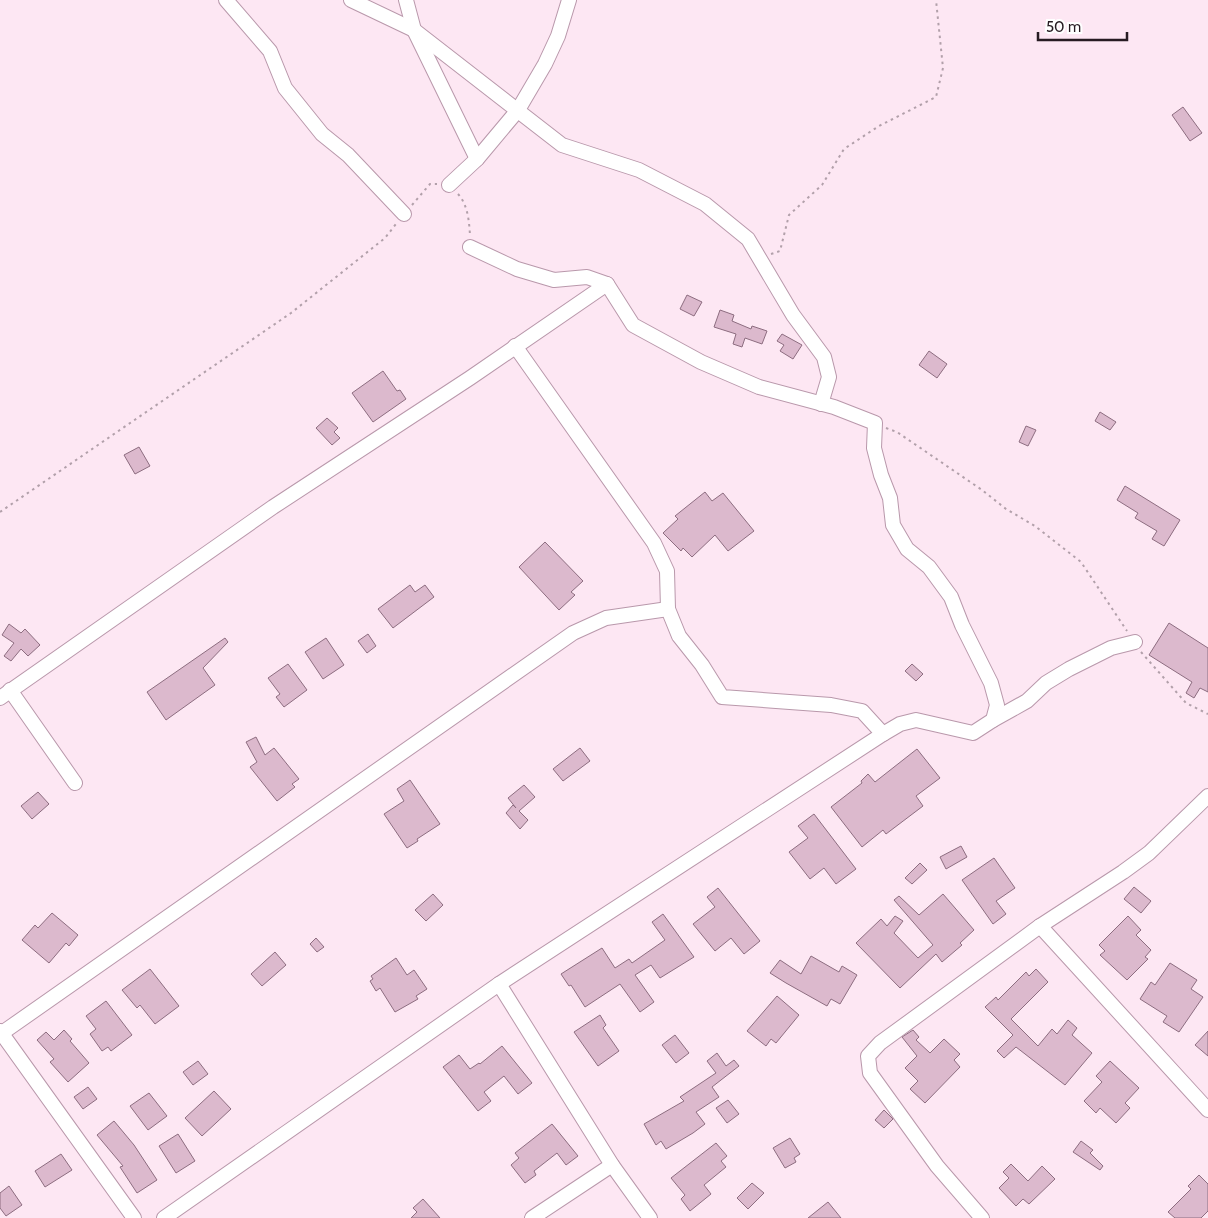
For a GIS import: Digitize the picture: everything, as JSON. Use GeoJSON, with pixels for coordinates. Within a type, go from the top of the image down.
{"type":"FeatureCollection","features":[{"type":"Feature","properties":{"kind":"street"},"geometry":{"type":"LineString","coordinates":[[351,0],[414,30],[562,145],[639,170],[705,204],[748,239],[792,315],[824,358],[829,377],[822,404]]}},
{"type":"Feature","properties":{"kind":"street"},"geometry":{"type":"LineString","coordinates":[[406,0],[414,30],[477,159]]}},
{"type":"Feature","properties":{"kind":"street"},"geometry":{"type":"LineString","coordinates":[[449,185],[477,159],[518,110],[550,54],[558,36],[569,0]]}},
{"type":"Feature","properties":{"kind":"street"},"geometry":{"type":"LineString","coordinates":[[229,1],[270,51],[285,88],[322,134],[348,155],[404,214]]}},
{"type":"Feature","properties":{"kind":"street"},"geometry":{"type":"LineString","coordinates":[[470,247],[517,269],[554,280],[587,276],[607,284],[633,325],[723,373],[759,387],[822,404],[875,423],[874,448],[890,498],[893,525],[907,549],[929,566],[951,597],[962,625],[991,683],[997,705],[993,720]]}},
{"type":"Feature","properties":{"kind":"street"},"geometry":{"type":"LineString","coordinates":[[75,783],[5,694],[273,507],[470,378],[607,284]]}},
{"type":"Feature","properties":{"kind":"street"},"geometry":{"type":"LineString","coordinates":[[515,346],[654,543],[667,571],[668,609],[678,636],[702,665],[722,697],[831,705],[862,711],[883,734]]}},
{"type":"Feature","properties":{"kind":"street"},"geometry":{"type":"LineString","coordinates":[[134,1218],[1,1032],[573,634],[606,618],[668,609]]}},
{"type":"Feature","properties":{"kind":"street"},"geometry":{"type":"LineString","coordinates":[[164,1218],[499,984],[883,734],[900,724],[916,720],[973,733],[1027,701],[1046,683],[1069,668],[1111,648],[1135,642]]}},
{"type":"Feature","properties":{"kind":"street"},"geometry":{"type":"LineString","coordinates":[[982,1218],[937,1166],[870,1073],[868,1056],[880,1043],[1040,926],[1149,853],[1208,796]]}},
{"type":"Feature","properties":{"kind":"street"},"geometry":{"type":"LineString","coordinates":[[1040,926],[1208,1110]]}},
{"type":"Feature","properties":{"kind":"street"},"geometry":{"type":"LineString","coordinates":[[499,984],[612,1164],[650,1218]]}},
{"type":"Feature","properties":{"kind":"street"},"geometry":{"type":"LineString","coordinates":[[532,1218],[612,1164]]}},
{"type":"Feature","properties":{"kind":"path"},"geometry":{"type":"LineString","coordinates":[[760,259],[780,251],[789,214],[822,185],[844,149],[879,126],[936,97],[943,68],[936,0]]}},
{"type":"Feature","properties":{"kind":"path"},"geometry":{"type":"LineString","coordinates":[[0,512],[291,313],[384,238],[430,184],[449,185],[461,197],[469,218],[470,247]]}},
{"type":"Feature","properties":{"kind":"path"},"geometry":{"type":"LineString","coordinates":[[875,423],[897,432],[982,490],[1006,509],[1036,526],[1081,562],[1146,659],[1186,703],[1208,714]]}},
{"type":"Feature","properties":{"kind":"building"},"geometry":{"type":"Polygon","coordinates":[[[1183,107],[1202,133],[1190,141],[1172,115],[1183,107]]]}},
{"type":"Feature","properties":{"kind":"building"},"geometry":{"type":"Polygon","coordinates":[[[687,295],[702,302],[694,316],[680,309],[687,295]]]}},
{"type":"Feature","properties":{"kind":"building"},"geometry":{"type":"Polygon","coordinates":[[[720,310],[734,315],[732,321],[751,329],[752,326],[767,331],[762,344],[745,338],[742,347],[733,344],[736,334],[714,327],[720,310]]]}},
{"type":"Feature","properties":{"kind":"building"},"geometry":{"type":"Polygon","coordinates":[[[782,334],[802,345],[793,359],[780,351],[784,345],[777,341],[782,334]]]}},
{"type":"Feature","properties":{"kind":"building"},"geometry":{"type":"Polygon","coordinates":[[[929,351],[947,364],[937,378],[919,365],[929,351]]]}},
{"type":"Feature","properties":{"kind":"building"},"geometry":{"type":"Polygon","coordinates":[[[383,371],[397,391],[400,390],[406,399],[373,422],[352,393],[383,371]]]}},
{"type":"Feature","properties":{"kind":"building"},"geometry":{"type":"Polygon","coordinates":[[[1100,412],[1116,422],[1110,430],[1095,421],[1100,412]]]}},
{"type":"Feature","properties":{"kind":"building"},"geometry":{"type":"Polygon","coordinates":[[[327,418],[338,428],[334,432],[340,438],[332,445],[316,428],[327,418]]]}},
{"type":"Feature","properties":{"kind":"building"},"geometry":{"type":"Polygon","coordinates":[[[1026,426],[1036,430],[1028,446],[1019,442],[1026,426]]]}},
{"type":"Feature","properties":{"kind":"building"},"geometry":{"type":"Polygon","coordinates":[[[139,447],[150,466],[135,474],[124,455],[139,447]]]}},
{"type":"Feature","properties":{"kind":"building"},"geometry":{"type":"Polygon","coordinates":[[[1125,486],[1180,520],[1164,546],[1152,539],[1157,531],[1135,518],[1138,513],[1117,500],[1125,486]]]}},
{"type":"Feature","properties":{"kind":"building"},"geometry":{"type":"Polygon","coordinates":[[[705,492],[712,501],[723,493],[754,531],[728,551],[715,535],[692,557],[683,548],[681,551],[663,533],[678,519],[675,516],[705,492]]]}},
{"type":"Feature","properties":{"kind":"building"},"geometry":{"type":"Polygon","coordinates":[[[545,542],[583,581],[571,592],[575,595],[559,610],[519,567],[545,542]]]}},
{"type":"Feature","properties":{"kind":"building"},"geometry":{"type":"Polygon","coordinates":[[[410,585],[415,592],[425,585],[434,597],[393,628],[378,609],[410,585]]]}},
{"type":"Feature","properties":{"kind":"building"},"geometry":{"type":"Polygon","coordinates":[[[1169,623],[1208,648],[1208,692],[1200,688],[1194,698],[1186,693],[1192,682],[1149,655],[1169,623]]]}},
{"type":"Feature","properties":{"kind":"building"},"geometry":{"type":"Polygon","coordinates":[[[9,624],[21,633],[25,629],[40,645],[28,656],[21,649],[11,661],[4,656],[14,643],[2,635],[9,624]]]}},
{"type":"Feature","properties":{"kind":"building"},"geometry":{"type":"Polygon","coordinates":[[[368,634],[376,646],[367,653],[358,641],[368,634]]]}},
{"type":"Feature","properties":{"kind":"building"},"geometry":{"type":"Polygon","coordinates":[[[225,638],[228,642],[203,668],[215,685],[166,720],[147,692],[225,638]]]}},
{"type":"Feature","properties":{"kind":"building"},"geometry":{"type":"Polygon","coordinates":[[[326,638],[344,665],[323,679],[305,652],[326,638]]]}},
{"type":"Feature","properties":{"kind":"building"},"geometry":{"type":"Polygon","coordinates":[[[288,664],[307,690],[284,707],[276,697],[280,694],[268,678],[288,664]]]}},
{"type":"Feature","properties":{"kind":"building"},"geometry":{"type":"Polygon","coordinates":[[[912,664],[923,674],[916,681],[905,671],[912,664]]]}},
{"type":"Feature","properties":{"kind":"building"},"geometry":{"type":"Polygon","coordinates":[[[256,737],[265,755],[274,748],[299,779],[292,784],[295,787],[277,801],[250,767],[257,762],[246,742],[256,737]]]}},
{"type":"Feature","properties":{"kind":"building"},"geometry":{"type":"Polygon","coordinates":[[[580,748],[590,761],[563,781],[553,769],[580,748]]]}},
{"type":"Feature","properties":{"kind":"building"},"geometry":{"type":"Polygon","coordinates":[[[917,749],[940,778],[916,796],[923,806],[886,834],[883,830],[862,847],[831,807],[862,783],[861,781],[868,774],[875,782],[917,749]]]}},
{"type":"Feature","properties":{"kind":"building"},"geometry":{"type":"Polygon","coordinates":[[[410,780],[440,824],[407,848],[384,814],[404,801],[397,789],[410,780]]]}},
{"type":"Feature","properties":{"kind":"building"},"geometry":{"type":"Polygon","coordinates":[[[524,785],[535,797],[519,811],[528,820],[520,829],[506,813],[513,805],[516,808],[508,798],[524,785]]]}},
{"type":"Feature","properties":{"kind":"building"},"geometry":{"type":"Polygon","coordinates":[[[38,792],[49,804],[32,819],[21,806],[38,792]]]}},
{"type":"Feature","properties":{"kind":"building"},"geometry":{"type":"Polygon","coordinates":[[[814,814],[856,869],[836,884],[824,868],[810,879],[789,852],[808,838],[798,826],[814,814]]]}},
{"type":"Feature","properties":{"kind":"building"},"geometry":{"type":"Polygon","coordinates":[[[961,846],[967,857],[946,869],[940,857],[961,846]]]}},
{"type":"Feature","properties":{"kind":"building"},"geometry":{"type":"Polygon","coordinates":[[[994,858],[1015,888],[996,901],[1006,914],[993,924],[962,880],[994,858]]]}},
{"type":"Feature","properties":{"kind":"building"},"geometry":{"type":"Polygon","coordinates":[[[920,863],[927,870],[912,884],[905,878],[920,863]]]}},
{"type":"Feature","properties":{"kind":"building"},"geometry":{"type":"Polygon","coordinates":[[[1134,887],[1151,901],[1141,913],[1124,899],[1134,887]]]}},
{"type":"Feature","properties":{"kind":"building"},"geometry":{"type":"Polygon","coordinates":[[[718,888],[760,941],[744,954],[731,938],[715,951],[693,924],[715,907],[707,897],[718,888]]]}},
{"type":"Feature","properties":{"kind":"building"},"geometry":{"type":"Polygon","coordinates":[[[433,894],[443,905],[426,921],[415,910],[433,894]]]}},
{"type":"Feature","properties":{"kind":"building"},"geometry":{"type":"Polygon","coordinates":[[[943,894],[974,930],[960,943],[962,945],[942,962],[936,954],[900,988],[856,943],[881,919],[887,926],[895,916],[903,921],[894,933],[918,958],[933,945],[894,900],[899,896],[919,915],[943,894]]]}},
{"type":"Feature","properties":{"kind":"building"},"geometry":{"type":"Polygon","coordinates":[[[52,913],[78,935],[69,946],[66,943],[49,963],[22,940],[35,925],[38,928],[52,913]]]}},
{"type":"Feature","properties":{"kind":"building"},"geometry":{"type":"Polygon","coordinates":[[[663,914],[694,957],[660,978],[651,965],[635,975],[654,1002],[640,1012],[620,984],[585,1007],[571,985],[569,986],[561,974],[602,948],[615,968],[629,959],[632,963],[665,940],[652,922],[663,914]]]}},
{"type":"Feature","properties":{"kind":"building"},"geometry":{"type":"Polygon","coordinates":[[[1128,916],[1141,930],[1136,935],[1151,950],[1145,957],[1148,959],[1127,980],[1100,955],[1105,951],[1099,945],[1128,916]]]}},
{"type":"Feature","properties":{"kind":"building"},"geometry":{"type":"Polygon","coordinates":[[[316,938],[324,947],[317,952],[310,944],[316,938]]]}},
{"type":"Feature","properties":{"kind":"building"},"geometry":{"type":"Polygon","coordinates":[[[275,952],[286,965],[262,986],[251,974],[275,952]]]}},
{"type":"Feature","properties":{"kind":"building"},"geometry":{"type":"Polygon","coordinates":[[[811,956],[839,972],[842,966],[857,975],[840,1004],[831,999],[827,1006],[770,973],[780,960],[801,974],[811,956]]]}},
{"type":"Feature","properties":{"kind":"building"},"geometry":{"type":"Polygon","coordinates":[[[396,958],[407,975],[414,970],[427,989],[416,996],[418,999],[395,1012],[380,988],[376,991],[370,981],[373,979],[371,976],[396,958]]]}},
{"type":"Feature","properties":{"kind":"building"},"geometry":{"type":"Polygon","coordinates":[[[1170,963],[1197,980],[1191,989],[1203,997],[1179,1032],[1163,1022],[1167,1016],[1140,999],[1151,982],[1155,985],[1170,963]]]}},
{"type":"Feature","properties":{"kind":"building"},"geometry":{"type":"Polygon","coordinates":[[[150,969],[179,1006],[155,1024],[140,1005],[137,1008],[122,990],[150,969]]]}},
{"type":"Feature","properties":{"kind":"building"},"geometry":{"type":"Polygon","coordinates":[[[1036,969],[1048,982],[1011,1019],[1038,1046],[1052,1029],[1057,1034],[1068,1020],[1077,1028],[1072,1035],[1092,1053],[1065,1085],[1016,1047],[1004,1058],[997,1051],[1013,1035],[985,1007],[996,997],[998,1000],[1026,972],[1029,976],[1036,969]]]}},
{"type":"Feature","properties":{"kind":"building"},"geometry":{"type":"Polygon","coordinates":[[[777,996],[799,1015],[776,1043],[771,1039],[766,1046],[747,1031],[777,996]]]}},
{"type":"Feature","properties":{"kind":"building"},"geometry":{"type":"Polygon","coordinates":[[[106,1001],[132,1035],[111,1051],[108,1047],[102,1051],[90,1034],[96,1029],[86,1016],[106,1001]]]}},
{"type":"Feature","properties":{"kind":"building"},"geometry":{"type":"Polygon","coordinates":[[[600,1015],[606,1025],[603,1028],[619,1051],[598,1066],[574,1032],[600,1015]]]}},
{"type":"Feature","properties":{"kind":"building"},"geometry":{"type":"Polygon","coordinates":[[[64,1030],[72,1039],[70,1041],[89,1063],[68,1082],[50,1062],[54,1059],[37,1040],[46,1032],[54,1040],[64,1030]]]}},
{"type":"Feature","properties":{"kind":"building"},"geometry":{"type":"Polygon","coordinates":[[[913,1030],[919,1037],[916,1040],[930,1053],[944,1039],[960,1054],[954,1060],[960,1067],[925,1103],[910,1089],[918,1081],[905,1068],[917,1056],[902,1037],[913,1030]]]}},
{"type":"Feature","properties":{"kind":"building"},"geometry":{"type":"Polygon","coordinates":[[[1208,1031],[1208,1056],[1195,1045],[1208,1031]]]}},
{"type":"Feature","properties":{"kind":"building"},"geometry":{"type":"Polygon","coordinates":[[[675,1035],[689,1053],[676,1063],[662,1045],[675,1035]]]}},
{"type":"Feature","properties":{"kind":"building"},"geometry":{"type":"Polygon","coordinates":[[[502,1046],[532,1083],[518,1094],[504,1076],[484,1092],[491,1101],[478,1111],[443,1067],[459,1055],[470,1069],[480,1064],[502,1046]]]}},
{"type":"Feature","properties":{"kind":"building"},"geometry":{"type":"Polygon","coordinates":[[[717,1053],[726,1066],[734,1060],[739,1066],[712,1087],[719,1097],[696,1112],[705,1124],[666,1149],[661,1141],[656,1145],[644,1124],[684,1101],[680,1097],[716,1073],[707,1061],[717,1053]]]}},
{"type":"Feature","properties":{"kind":"building"},"geometry":{"type":"Polygon","coordinates":[[[198,1061],[208,1074],[193,1085],[183,1072],[198,1061]]]}},
{"type":"Feature","properties":{"kind":"building"},"geometry":{"type":"Polygon","coordinates":[[[1110,1061],[1139,1088],[1125,1103],[1130,1108],[1116,1123],[1100,1108],[1096,1113],[1084,1101],[1102,1082],[1096,1076],[1110,1061]]]}},
{"type":"Feature","properties":{"kind":"building"},"geometry":{"type":"Polygon","coordinates":[[[88,1087],[97,1099],[83,1109],[74,1097],[88,1087]]]}},
{"type":"Feature","properties":{"kind":"building"},"geometry":{"type":"Polygon","coordinates":[[[214,1091],[231,1109],[202,1136],[185,1118],[214,1091]]]}},
{"type":"Feature","properties":{"kind":"building"},"geometry":{"type":"Polygon","coordinates":[[[149,1093],[167,1116],[148,1130],[130,1106],[149,1093]]]}},
{"type":"Feature","properties":{"kind":"building"},"geometry":{"type":"Polygon","coordinates":[[[728,1100],[739,1114],[727,1123],[716,1108],[728,1100]]]}},
{"type":"Feature","properties":{"kind":"building"},"geometry":{"type":"Polygon","coordinates":[[[884,1110],[893,1119],[884,1128],[875,1120],[884,1110]]]}},
{"type":"Feature","properties":{"kind":"building"},"geometry":{"type":"Polygon","coordinates":[[[114,1121],[134,1145],[157,1180],[137,1193],[120,1167],[123,1166],[97,1135],[114,1121]]]}},
{"type":"Feature","properties":{"kind":"building"},"geometry":{"type":"Polygon","coordinates":[[[552,1124],[578,1156],[566,1165],[557,1153],[534,1171],[536,1175],[525,1183],[511,1165],[519,1158],[515,1153],[552,1124]]]}},
{"type":"Feature","properties":{"kind":"building"},"geometry":{"type":"Polygon","coordinates":[[[178,1134],[195,1161],[176,1173],[159,1146],[178,1134]]]}},
{"type":"Feature","properties":{"kind":"building"},"geometry":{"type":"Polygon","coordinates":[[[790,1138],[800,1154],[794,1158],[796,1162],[785,1168],[773,1148],[790,1138]]]}},
{"type":"Feature","properties":{"kind":"building"},"geometry":{"type":"Polygon","coordinates":[[[1081,1141],[1093,1150],[1090,1153],[1103,1166],[1100,1170],[1073,1152],[1081,1141]]]}},
{"type":"Feature","properties":{"kind":"building"},"geometry":{"type":"Polygon","coordinates":[[[716,1143],[727,1156],[721,1161],[726,1167],[704,1185],[711,1194],[690,1211],[681,1199],[685,1195],[671,1178],[716,1143]]]}},
{"type":"Feature","properties":{"kind":"building"},"geometry":{"type":"Polygon","coordinates":[[[61,1154],[72,1170],[45,1187],[35,1171],[61,1154]]]}},
{"type":"Feature","properties":{"kind":"building"},"geometry":{"type":"Polygon","coordinates":[[[1011,1164],[1028,1181],[1042,1166],[1055,1179],[1029,1204],[1023,1199],[1016,1206],[999,1188],[1009,1178],[1003,1172],[1011,1164]]]}},
{"type":"Feature","properties":{"kind":"building"},"geometry":{"type":"Polygon","coordinates":[[[1199,1175],[1208,1184],[1208,1211],[1201,1218],[1175,1218],[1168,1212],[1191,1189],[1188,1186],[1199,1175]]]}},
{"type":"Feature","properties":{"kind":"building"},"geometry":{"type":"Polygon","coordinates":[[[752,1183],[764,1193],[748,1209],[737,1198],[752,1183]]]}},
{"type":"Feature","properties":{"kind":"building"},"geometry":{"type":"Polygon","coordinates":[[[9,1186],[22,1205],[6,1216],[0,1208],[0,1193],[9,1186]]]}},
{"type":"Feature","properties":{"kind":"building"},"geometry":{"type":"Polygon","coordinates":[[[423,1199],[440,1218],[411,1218],[417,1212],[413,1208],[423,1199]]]}},
{"type":"Feature","properties":{"kind":"building"},"geometry":{"type":"Polygon","coordinates":[[[828,1202],[841,1218],[808,1218],[828,1202]]]}}]}
